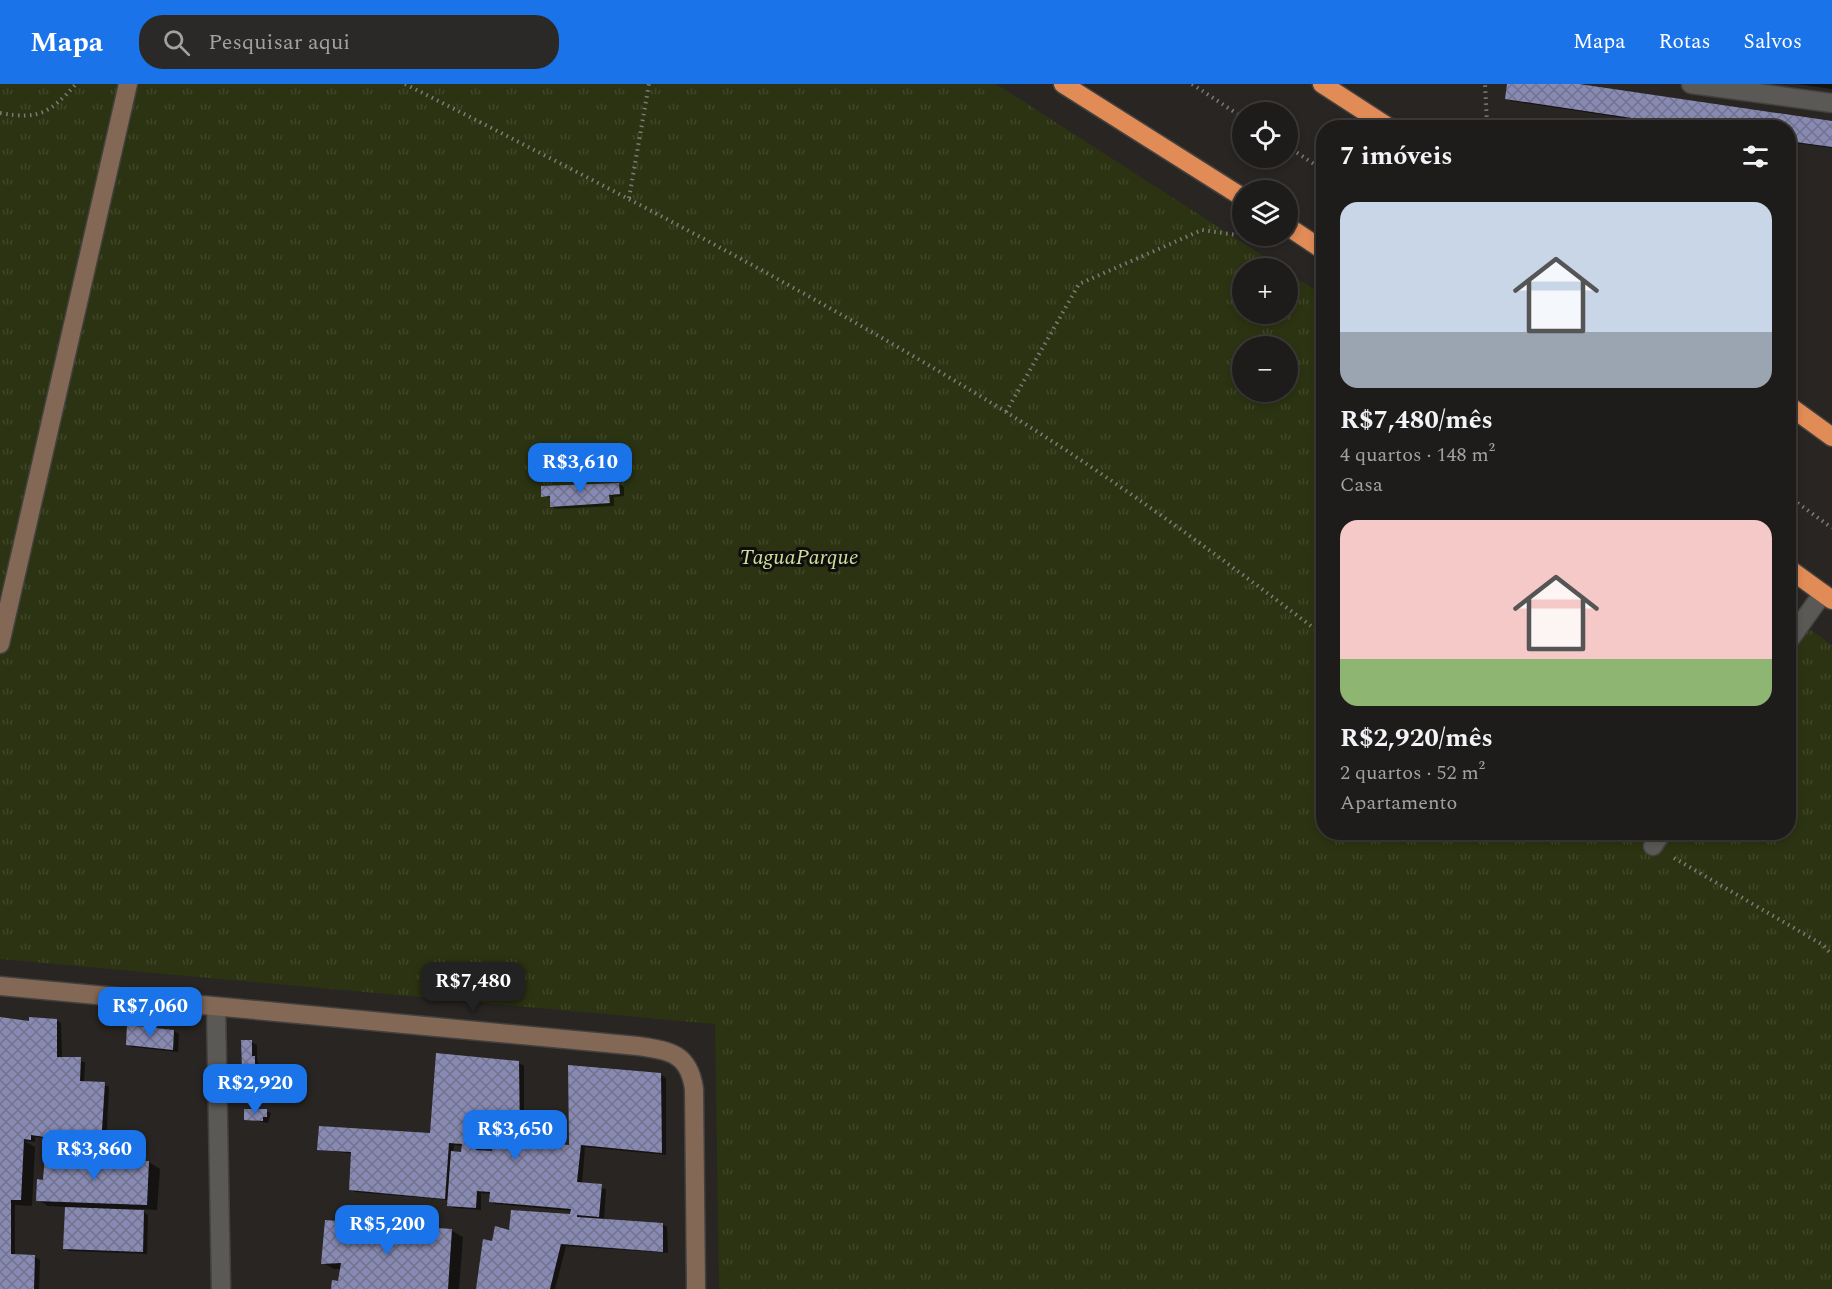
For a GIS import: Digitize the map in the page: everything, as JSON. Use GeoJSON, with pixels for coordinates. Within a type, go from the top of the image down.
{"type":"FeatureCollection","features":[{"type":"Feature","properties":{"kind":"highway"},"geometry":{"type":"LineString","coordinates":[[1063,84],[1232,191]]}},
{"type":"Feature","properties":{"kind":"highway"},"geometry":{"type":"LineString","coordinates":[[1322,84],[1378,120]]}},
{"type":"Feature","properties":{"kind":"highway"},"geometry":{"type":"LineString","coordinates":[[1298,233],[1316,245]]}},
{"type":"Feature","properties":{"kind":"highway"},"geometry":{"type":"LineString","coordinates":[[1796,411],[1832,437]]}},
{"type":"Feature","properties":{"kind":"highway"},"geometry":{"type":"LineString","coordinates":[[1796,574],[1828,596]]}},
{"type":"Feature","properties":{"kind":"street"},"geometry":{"type":"LineString","coordinates":[[0,644],[128,84]]}},
{"type":"Feature","properties":{"kind":"street"},"geometry":{"type":"LineString","coordinates":[[1691,84],[1832,103]]}},
{"type":"Feature","properties":{"kind":"street"},"geometry":{"type":"LineString","coordinates":[[1796,633],[1828,596]]}},
{"type":"Feature","properties":{"kind":"street"},"geometry":{"type":"LineString","coordinates":[[0,986],[638,1046],[673,1054],[688,1067],[694,1089],[696,1289]]}},
{"type":"Feature","properties":{"kind":"street"},"geometry":{"type":"LineString","coordinates":[[216,1007],[221,1289]]}},
{"type":"Feature","properties":{"kind":"path"},"geometry":{"type":"LineString","coordinates":[[0,113],[24,117],[44,113],[60,101],[76,84]]}},
{"type":"Feature","properties":{"kind":"path"},"geometry":{"type":"LineString","coordinates":[[405,84],[630,198],[786,284],[1006,412],[1183,529],[1316,630]]}},
{"type":"Feature","properties":{"kind":"path"},"geometry":{"type":"LineString","coordinates":[[630,198],[649,84]]}},
{"type":"Feature","properties":{"kind":"path"},"geometry":{"type":"LineString","coordinates":[[1192,84],[1232,110]]}},
{"type":"Feature","properties":{"kind":"path"},"geometry":{"type":"LineString","coordinates":[[1485,84],[1487,120]]}},
{"type":"Feature","properties":{"kind":"path"},"geometry":{"type":"LineString","coordinates":[[1298,153],[1316,165]]}},
{"type":"Feature","properties":{"kind":"path"},"geometry":{"type":"LineString","coordinates":[[1006,412],[1079,284],[1202,230],[1232,234]]}},
{"type":"Feature","properties":{"kind":"path"},"geometry":{"type":"LineString","coordinates":[[1796,502],[1832,528]]}},
{"type":"Feature","properties":{"kind":"path"},"geometry":{"type":"LineString","coordinates":[[1660,840],[1823,945],[1832,955]]}},
{"type":"Feature","properties":{"kind":"green space","name":"TaguaParque"},"geometry":{"type":"Polygon","coordinates":[[[0,84],[996,84],[1232,236],[1232,246],[1248,246],[1266,258],[1232,258],[1232,324],[1298,324],[1298,279],[1316,291],[1316,840],[1796,840],[1796,620],[1832,645],[1832,1289],[719,1289],[715,1024],[0,959],[0,84]]]}},
{"type":"Feature","properties":{"kind":"building"},"geometry":{"type":"Polygon","coordinates":[[[1507,84],[1579,84],[1832,121],[1832,147],[1796,142],[1796,120],[1645,120],[1505,99],[1507,84]]]}},
{"type":"Feature","properties":{"kind":"building"},"geometry":{"type":"Polygon","coordinates":[[[619,483],[620,494],[609,495],[610,503],[550,507],[550,496],[541,497],[541,486],[619,483]]]}},
{"type":"Feature","properties":{"kind":"building"},"geometry":{"type":"Polygon","coordinates":[[[0,1017],[29,1021],[29,1017],[57,1019],[57,1057],[81,1057],[80,1081],[105,1082],[101,1145],[31,1135],[31,1140],[24,1139],[21,1200],[11,1200],[11,1254],[35,1255],[34,1289],[0,1289],[0,1017]]]}},
{"type":"Feature","properties":{"kind":"building"},"geometry":{"type":"Polygon","coordinates":[[[127,1025],[174,1030],[173,1050],[126,1045],[127,1025]]]}},
{"type":"Feature","properties":{"kind":"building"},"geometry":{"type":"Polygon","coordinates":[[[241,1040],[252,1040],[252,1056],[255,1056],[255,1071],[258,1071],[258,1097],[243,1097],[241,1040]]]}},
{"type":"Feature","properties":{"kind":"building"},"geometry":{"type":"Polygon","coordinates":[[[436,1053],[519,1061],[520,1140],[569,1145],[568,1065],[661,1073],[662,1153],[581,1145],[577,1182],[602,1184],[599,1217],[577,1215],[577,1217],[663,1223],[663,1252],[561,1244],[550,1289],[476,1289],[483,1239],[492,1241],[495,1226],[509,1230],[511,1210],[570,1214],[571,1209],[489,1202],[490,1192],[477,1191],[476,1208],[447,1206],[451,1151],[461,1152],[462,1144],[449,1143],[445,1199],[349,1190],[351,1152],[317,1150],[319,1126],[430,1133],[436,1053]],[[477,1136],[476,1150],[492,1151],[493,1137],[477,1136]]]}},
{"type":"Feature","properties":{"kind":"building"},"geometry":{"type":"Polygon","coordinates":[[[244,1109],[267,1109],[267,1117],[263,1117],[263,1121],[244,1120],[244,1109]]]}},
{"type":"Feature","properties":{"kind":"building"},"geometry":{"type":"Polygon","coordinates":[[[45,1154],[149,1161],[147,1205],[36,1201],[37,1179],[43,1180],[45,1154]]]}},
{"type":"Feature","properties":{"kind":"building"},"geometry":{"type":"Polygon","coordinates":[[[65,1207],[144,1210],[143,1252],[63,1249],[65,1207]]]}},
{"type":"Feature","properties":{"kind":"building"},"geometry":{"type":"Polygon","coordinates":[[[325,1220],[452,1229],[448,1289],[331,1289],[332,1280],[338,1281],[341,1263],[321,1264],[325,1220]]]}}]}
